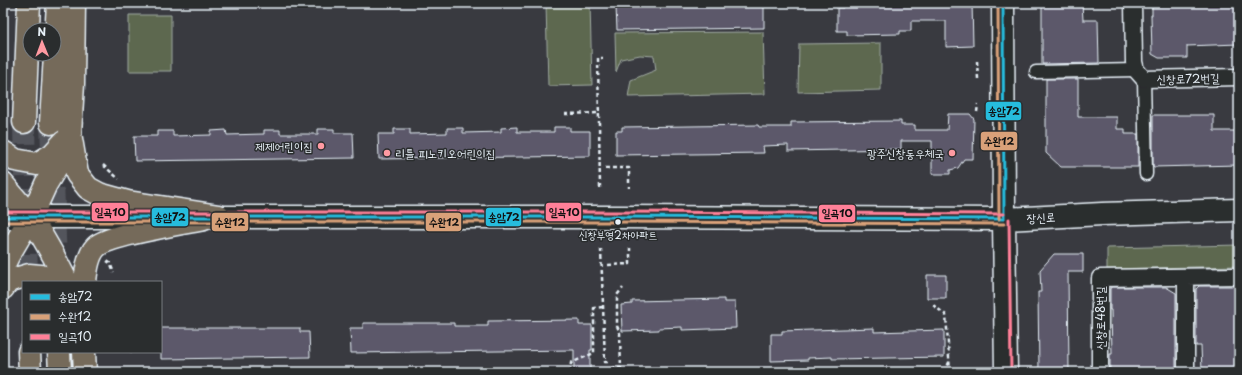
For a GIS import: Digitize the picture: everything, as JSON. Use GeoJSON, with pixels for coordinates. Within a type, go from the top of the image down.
{"type":"FeatureCollection","features":[{"type":"Feature","properties":{"kind":"highway"},"geometry":{"type":"LineString","coordinates":[[24,122],[29,3]]}},
{"type":"Feature","properties":{"kind":"highway"},"geometry":{"type":"LineString","coordinates":[[3,152],[15,160],[37,164],[53,154],[62,145],[60,128],[58,3]]}},
{"type":"Feature","properties":{"kind":"highway"},"geometry":{"type":"LineString","coordinates":[[3,266],[31,217],[46,184],[64,154],[60,128],[73,84],[74,3]]}},
{"type":"Feature","properties":{"kind":"highway"},"geometry":{"type":"LineString","coordinates":[[60,128],[77,174],[88,188],[99,194],[128,202],[219,216]]}},
{"type":"Feature","properties":{"kind":"highway"},"geometry":{"type":"LineString","coordinates":[[3,184],[31,217],[53,254],[66,281]]}},
{"type":"Feature","properties":{"kind":"highway"},"geometry":{"type":"LineString","coordinates":[[85,281],[89,259],[96,247],[106,241],[131,234],[219,216]]}},
{"type":"Feature","properties":{"kind":"highway"},"geometry":{"type":"LineString","coordinates":[[3,288],[8,281],[29,275],[41,276],[50,281]]}},
{"type":"Feature","properties":{"kind":"highway"},"geometry":{"type":"LineString","coordinates":[[29,353],[30,372]]}},
{"type":"Feature","properties":{"kind":"highway"},"geometry":{"type":"LineString","coordinates":[[59,353],[60,372]]}},
{"type":"Feature","properties":{"kind":"highway"},"geometry":{"type":"LineString","coordinates":[[84,353],[85,372]]}},
{"type":"Feature","properties":{"kind":"main road"},"geometry":{"type":"LineString","coordinates":[[1003,3],[1006,372]]}},
{"type":"Feature","properties":{"kind":"main road","name":"장신로"},"geometry":{"type":"LineString","coordinates":[[3,217],[219,216],[1004,219],[1102,214],[1239,210]]}},
{"type":"Feature","properties":{"kind":"street"},"geometry":{"type":"LineString","coordinates":[[1133,3],[1134,62],[1140,74],[1146,174]]}},
{"type":"Feature","properties":{"kind":"street"},"geometry":{"type":"LineString","coordinates":[[1036,72],[1140,74]]}},
{"type":"Feature","properties":{"kind":"street","name":"신창로72번길"},"geometry":{"type":"LineString","coordinates":[[1140,74],[1239,77]]}},
{"type":"Feature","properties":{"kind":"street","name":"신창로48번길"},"geometry":{"type":"LineString","coordinates":[[1100,372],[1100,278],[1239,276]]}},
{"type":"Feature","properties":{"kind":"street"},"geometry":{"type":"LineString","coordinates":[[1186,277],[1186,372]]}},
{"type":"Feature","properties":{"kind":"path"},"geometry":{"type":"LineString","coordinates":[[600,188],[598,58],[602,58]]}},
{"type":"Feature","properties":{"kind":"path"},"geometry":{"type":"LineString","coordinates":[[977,61],[978,80]]}},
{"type":"Feature","properties":{"kind":"path"},"geometry":{"type":"LineString","coordinates":[[977,112],[978,104]]}},
{"type":"Feature","properties":{"kind":"path"},"geometry":{"type":"LineString","coordinates":[[565,114],[599,113]]}},
{"type":"Feature","properties":{"kind":"path"},"geometry":{"type":"LineString","coordinates":[[103,165],[122,183]]}},
{"type":"Feature","properties":{"kind":"path"},"geometry":{"type":"LineString","coordinates":[[606,168],[629,168],[629,188]]}},
{"type":"Feature","properties":{"kind":"path"},"geometry":{"type":"LineString","coordinates":[[608,265],[630,264],[630,248]]}},
{"type":"Feature","properties":{"kind":"path"},"geometry":{"type":"LineString","coordinates":[[601,249],[605,362],[610,362]]}},
{"type":"Feature","properties":{"kind":"path"},"geometry":{"type":"LineString","coordinates":[[110,263],[114,273]]}},
{"type":"Feature","properties":{"kind":"path"},"geometry":{"type":"LineString","coordinates":[[611,368],[621,370],[620,333],[617,326],[617,295],[623,288]]}},
{"type":"Feature","properties":{"kind":"path"},"geometry":{"type":"LineString","coordinates":[[933,304],[946,315],[950,372]]}},
{"type":"Feature","properties":{"kind":"path"},"geometry":{"type":"LineString","coordinates":[[570,372],[571,363],[594,353],[594,308],[603,308]]}},
{"type":"Feature","properties":{"kind":"path"},"geometry":{"type":"LineString","coordinates":[[945,372],[950,360]]}},
{"type":"Feature","properties":{"kind":"green space"},"geometry":{"type":"Polygon","coordinates":[[[546,3],[590,3],[592,85],[548,86],[546,3]]]}},
{"type":"Feature","properties":{"kind":"green space"},"geometry":{"type":"Polygon","coordinates":[[[129,15],[171,15],[171,71],[129,71],[129,15]]]}},
{"type":"Feature","properties":{"kind":"green space"},"geometry":{"type":"Polygon","coordinates":[[[763,32],[765,94],[628,97],[631,80],[656,70],[654,56],[640,55],[621,59],[616,72],[615,33],[763,32]]]}},
{"type":"Feature","properties":{"kind":"green space"},"geometry":{"type":"Polygon","coordinates":[[[881,43],[881,90],[798,92],[799,44],[881,43]]]}},
{"type":"Feature","properties":{"kind":"green space"},"geometry":{"type":"Polygon","coordinates":[[[1239,245],[1239,266],[1107,269],[1107,248],[1239,245]]]}},
{"type":"Feature","properties":{"kind":"building"},"geometry":{"type":"Polygon","coordinates":[[[623,3],[759,3],[759,5],[764,4],[764,28],[617,30],[616,7],[622,6],[623,3]]]}},
{"type":"Feature","properties":{"kind":"building"},"geometry":{"type":"Polygon","coordinates":[[[972,3],[973,46],[946,47],[946,21],[911,21],[911,31],[900,31],[900,34],[847,35],[847,31],[837,31],[837,8],[843,8],[843,5],[972,3]]]}},
{"type":"Feature","properties":{"kind":"building"},"geometry":{"type":"Polygon","coordinates":[[[1042,3],[1082,3],[1083,20],[1098,20],[1099,63],[1042,64],[1042,3]]]}},
{"type":"Feature","properties":{"kind":"building"},"geometry":{"type":"Polygon","coordinates":[[[1152,3],[1237,3],[1238,44],[1187,46],[1187,58],[1159,58],[1152,54],[1152,3]]]}},
{"type":"Feature","properties":{"kind":"building"},"geometry":{"type":"Polygon","coordinates":[[[1046,79],[1078,79],[1078,117],[1117,117],[1117,129],[1125,129],[1125,134],[1138,134],[1138,167],[1061,167],[1046,153],[1046,79]]]}},
{"type":"Feature","properties":{"kind":"building"},"geometry":{"type":"Polygon","coordinates":[[[948,114],[970,114],[974,119],[973,159],[964,159],[958,168],[950,170],[950,174],[932,174],[932,141],[901,141],[901,149],[788,151],[788,145],[763,146],[764,153],[616,155],[616,131],[622,131],[622,127],[758,125],[759,127],[791,127],[791,122],[901,121],[901,125],[915,125],[915,130],[947,130],[948,114]]]}},
{"type":"Feature","properties":{"kind":"building"},"geometry":{"type":"Polygon","coordinates":[[[1153,115],[1214,115],[1214,131],[1239,131],[1239,165],[1153,167],[1153,115]]]}},
{"type":"Feature","properties":{"kind":"building"},"geometry":{"type":"Polygon","coordinates":[[[517,127],[517,132],[554,132],[554,127],[570,127],[570,131],[590,131],[590,156],[379,159],[378,134],[394,134],[394,129],[410,129],[410,134],[447,133],[447,128],[463,128],[463,133],[501,132],[501,128],[517,127]]]}},
{"type":"Feature","properties":{"kind":"building"},"geometry":{"type":"Polygon","coordinates":[[[318,129],[334,129],[334,133],[353,133],[354,158],[135,161],[134,136],[157,136],[157,131],[173,131],[173,136],[211,135],[211,131],[226,130],[227,135],[264,134],[264,130],[280,130],[280,134],[318,134],[318,129]]]}},
{"type":"Feature","properties":{"kind":"building"},"geometry":{"type":"Polygon","coordinates":[[[1054,254],[1083,254],[1083,272],[1068,272],[1069,372],[1039,372],[1038,292],[1041,292],[1040,270],[1054,254]]]}},
{"type":"Feature","properties":{"kind":"building"},"geometry":{"type":"Polygon","coordinates":[[[927,275],[946,275],[946,298],[927,298],[927,275]]]}},
{"type":"Feature","properties":{"kind":"building"},"geometry":{"type":"Polygon","coordinates":[[[1199,286],[1239,286],[1239,372],[1202,372],[1201,346],[1196,346],[1196,289],[1199,286]]]}},
{"type":"Feature","properties":{"kind":"building"},"geometry":{"type":"Polygon","coordinates":[[[1111,287],[1166,287],[1176,293],[1176,372],[1110,372],[1110,354],[1112,354],[1110,310],[1111,287]]]}},
{"type":"Feature","properties":{"kind":"building"},"geometry":{"type":"Polygon","coordinates":[[[724,299],[724,302],[735,302],[736,328],[682,330],[682,327],[659,328],[659,330],[622,331],[621,305],[632,304],[632,301],[724,299]]]}},
{"type":"Feature","properties":{"kind":"building"},"geometry":{"type":"Polygon","coordinates":[[[579,320],[579,325],[592,325],[590,372],[574,372],[574,350],[351,353],[350,328],[363,328],[363,323],[454,323],[454,326],[488,326],[488,321],[579,320]]]}},
{"type":"Feature","properties":{"kind":"building"},"geometry":{"type":"Polygon","coordinates":[[[162,328],[300,328],[300,332],[309,332],[310,357],[161,359],[162,328]]]}},
{"type":"Feature","properties":{"kind":"building"},"geometry":{"type":"Polygon","coordinates":[[[874,328],[874,332],[944,330],[944,357],[832,359],[832,357],[808,358],[808,360],[771,361],[771,334],[782,334],[782,331],[874,328]]]}},
{"type":"Feature","properties":{"kind":"tunnel"},"geometry":{"type":"LineString","coordinates":[[24,122],[27,281]]}},
{"type":"Feature","properties":{"kind":"tunnel"},"geometry":{"type":"LineString","coordinates":[[51,123],[56,265]]}},
{"type":"Feature","properties":{"kind":"transit line","name":"수완12"},"geometry":{"type":"LineString","coordinates":[[998,3],[999,219]]}},
{"type":"Feature","properties":{"kind":"transit line","name":"송암72"},"geometry":{"type":"LineString","coordinates":[[1003,3],[1004,219]]}},
{"type":"Feature","properties":{"kind":"transit line","name":"일곡10"},"geometry":{"type":"LineString","coordinates":[[3,212],[619,212],[1004,214]]}},
{"type":"Feature","properties":{"kind":"transit line","name":"송암72"},"geometry":{"type":"LineString","coordinates":[[3,217],[619,217],[1004,219]]}},
{"type":"Feature","properties":{"kind":"transit line","name":"일곡10"},"geometry":{"type":"LineString","coordinates":[[1009,219],[1011,372]]}},
{"type":"Feature","properties":{"kind":"transit line","name":"수완12"},"geometry":{"type":"LineString","coordinates":[[3,222],[619,222],[1004,224]]}},
{"type":"Feature","properties":{"kind":"place","name":"제제어린이집"},"geometry":{"type":"Point","coordinates":[321,146]}},
{"type":"Feature","properties":{"kind":"place","name":"리틀 피노키오어린이집"},"geometry":{"type":"Point","coordinates":[387,153]}},
{"type":"Feature","properties":{"kind":"place","name":"광주신창동우체국"},"geometry":{"type":"Point","coordinates":[952,153]}},
{"type":"Feature","properties":{"kind":"place","name":"신창부영2차아파트"},"geometry":{"type":"Point","coordinates":[618,222]}}]}
